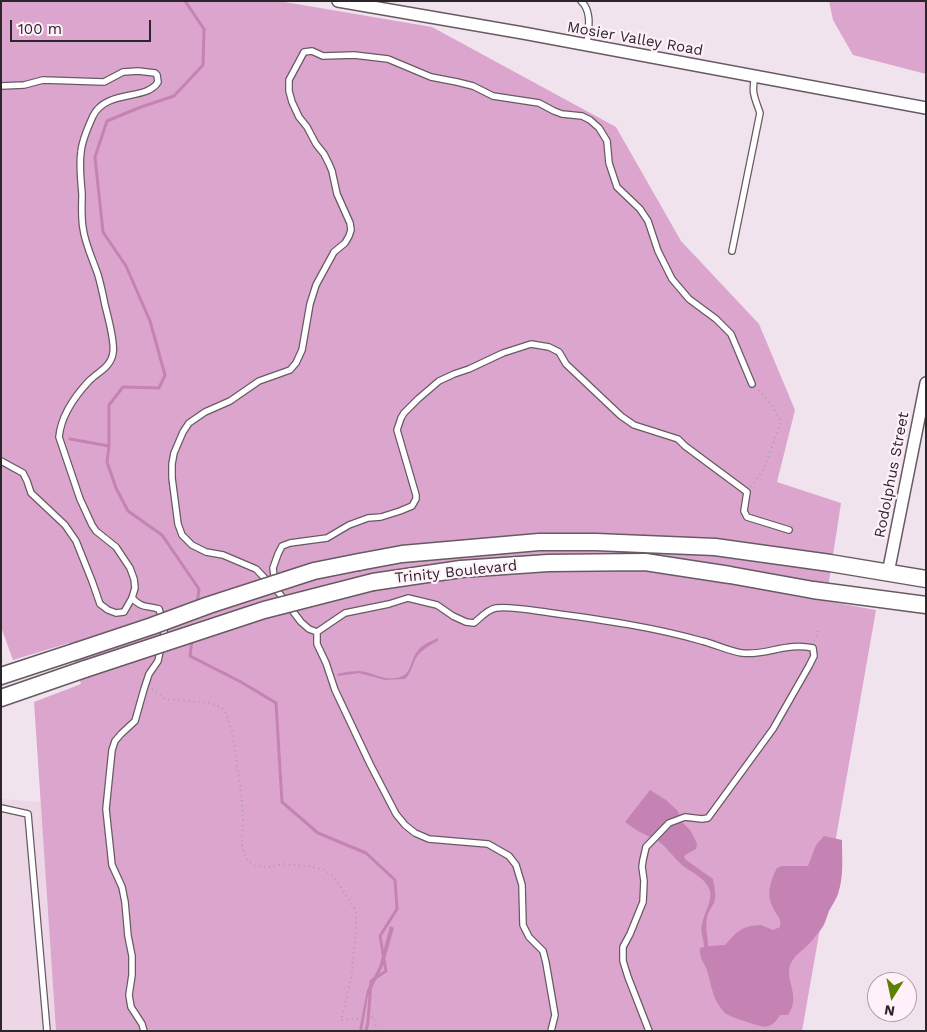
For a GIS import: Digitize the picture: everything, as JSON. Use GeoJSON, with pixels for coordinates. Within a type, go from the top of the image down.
{"type":"FeatureCollection","features":[{"type":"Feature","properties":{"kind":"main road","name":"Trinity Boulevard"},"geometry":{"type":"LineString","coordinates":[[1,676],[314,570],[402,554],[539,542],[596,542],[714,547],[926,579]]}},
{"type":"Feature","properties":{"kind":"main road","name":"Trinity Boulevard"},"geometry":{"type":"LineString","coordinates":[[1,698],[264,610],[373,582],[461,569],[548,563],[645,562],[813,590],[926,605]]}},
{"type":"Feature","properties":{"kind":"street","name":"Mosier Valley Road"},"geometry":{"type":"LineString","coordinates":[[338,1],[926,108]]}},
{"type":"Feature","properties":{"kind":"street","name":"Rodolphus Street"},"geometry":{"type":"LineString","coordinates":[[888,573],[926,383]]}},
{"type":"Feature","properties":{"kind":"lane"},"geometry":{"type":"LineString","coordinates":[[581,1],[586,6],[589,17],[587,45]]}},
{"type":"Feature","properties":{"kind":"lane"},"geometry":{"type":"LineString","coordinates":[[317,632],[308,629],[301,622],[276,590],[256,569],[222,555],[206,552],[192,545],[182,535],[178,524],[172,478],[174,453],[182,432],[189,423],[205,412],[230,401],[259,381],[290,370],[296,363],[302,350],[310,304],[316,285],[334,252],[345,243],[349,236],[350,222],[337,194],[332,171],[324,154],[299,117],[289,91],[289,80],[304,52],[312,51],[323,56],[354,55],[388,59],[430,77],[472,86],[493,96],[539,103],[562,114],[582,116],[590,120],[599,128],[606,141],[608,162],[617,187],[640,209],[648,221],[658,251],[672,279],[688,299],[716,319],[730,334],[752,384]]}},
{"type":"Feature","properties":{"kind":"lane"},"geometry":{"type":"LineString","coordinates":[[1,86],[43,80],[104,82],[123,72],[138,71],[155,73],[157,75],[158,82],[151,89],[123,96],[98,108],[81,152],[81,215],[83,230],[100,284],[108,317],[113,353],[108,365],[73,400],[64,418],[59,437],[80,499],[92,525],[96,532],[116,546],[130,568],[134,579],[134,588],[132,598],[124,612],[116,613],[100,604],[76,541],[65,525],[31,493],[23,474],[1,461]]}},
{"type":"Feature","properties":{"kind":"lane"},"geometry":{"type":"LineString","coordinates":[[732,251],[760,113],[752,86],[755,76]]}},
{"type":"Feature","properties":{"kind":"lane"},"geometry":{"type":"LineString","coordinates":[[276,590],[273,568],[282,546],[290,543],[327,538],[350,525],[368,518],[381,517],[412,506],[416,495],[397,430],[404,413],[418,399],[440,381],[454,374],[503,353],[531,344],[549,347],[559,352],[566,364],[620,416],[634,425],[678,439],[684,446],[747,492],[744,511],[747,517],[790,530]]}},
{"type":"Feature","properties":{"kind":"lane"},"geometry":{"type":"LineString","coordinates":[[132,598],[138,605],[159,609],[164,633],[158,661],[146,681],[135,721],[120,734],[112,750],[106,809],[112,865],[122,887],[132,956],[132,975],[128,995],[131,1007],[142,1024],[144,1031]]}},
{"type":"Feature","properties":{"kind":"lane"},"geometry":{"type":"LineString","coordinates":[[317,632],[345,613],[408,598],[437,604],[453,616],[466,622],[474,623],[494,608],[518,609],[603,620],[663,631],[742,653],[757,653],[792,646],[813,648],[814,656],[773,729],[708,818],[685,817],[669,823],[646,847],[642,868],[644,881],[643,902],[623,947],[628,976],[650,1031]]}},
{"type":"Feature","properties":{"kind":"lane"},"geometry":{"type":"LineString","coordinates":[[317,632],[317,644],[335,690],[370,764],[396,814],[405,825],[415,833],[429,839],[488,844],[509,856],[516,865],[522,885],[523,925],[529,937],[543,951],[546,963],[555,1015],[551,1031]]}},
{"type":"Feature","properties":{"kind":"lane"},"geometry":{"type":"LineString","coordinates":[[1,808],[28,814],[47,1031]]}},
{"type":"Feature","properties":{"kind":"path"},"geometry":{"type":"LineString","coordinates":[[747,492],[763,472],[780,422],[773,407],[752,384]]}},
{"type":"Feature","properties":{"kind":"path"},"geometry":{"type":"LineString","coordinates":[[806,647],[818,636],[818,630]]}},
{"type":"Feature","properties":{"kind":"path"},"geometry":{"type":"LineString","coordinates":[[146,681],[153,690],[165,699],[210,703],[226,710],[233,735],[241,793],[242,846],[245,856],[255,866],[269,867],[283,864],[307,866],[325,870],[332,876],[356,911],[356,932],[351,979],[342,1020],[374,1017],[376,1031]]}},
{"type":"Feature","properties":{"kind":"shaded area"},"geometry":{"type":"Polygon","coordinates":[[[1,1],[279,1],[432,27],[616,127],[681,241],[759,324],[795,410],[777,482],[841,503],[826,601],[876,610],[802,1031],[56,1031],[34,702],[81,684],[69,643],[13,660],[1,627],[1,1]]]}},
{"type":"Feature","properties":{"kind":"shaded area"},"geometry":{"type":"Polygon","coordinates":[[[829,1],[926,1],[926,74],[853,55],[833,20],[829,1]]]}},
{"type":"Feature","properties":{"kind":"shaded area"},"geometry":{"type":"Polygon","coordinates":[[[438,638],[438,641],[418,655],[405,679],[385,680],[359,673],[338,676],[337,674],[360,671],[386,678],[397,678],[407,672],[420,648],[438,638]]]}},
{"type":"Feature","properties":{"kind":"shaded area"},"geometry":{"type":"Polygon","coordinates":[[[650,790],[666,800],[678,811],[681,821],[694,837],[697,844],[696,849],[685,855],[686,860],[713,879],[715,897],[707,918],[708,946],[725,945],[736,933],[750,926],[761,925],[773,930],[780,927],[780,920],[773,908],[769,893],[772,878],[777,868],[782,866],[808,866],[816,845],[824,836],[842,840],[842,874],[837,896],[821,929],[791,963],[789,975],[793,994],[792,1008],[788,1015],[780,1015],[771,1025],[763,1027],[731,1016],[725,1013],[717,1003],[700,951],[700,948],[704,947],[702,927],[710,899],[708,886],[701,878],[680,863],[661,843],[625,822],[650,790]]]}},
{"type":"Feature","properties":{"kind":"shaded area"},"geometry":{"type":"Polygon","coordinates":[[[1,799],[41,802],[56,1031],[1,1031],[1,799]]]}},
{"type":"Feature","properties":{"kind":"shaded area"},"geometry":{"type":"Polygon","coordinates":[[[390,926],[394,928],[383,966],[368,996],[362,1031],[359,1031],[367,990],[379,967],[390,926]]]}},
{"type":"Feature","properties":{"kind":"waterway"},"geometry":{"type":"LineString","coordinates":[[185,1],[204,29],[203,65],[174,96],[107,121],[95,157],[103,232],[126,266],[150,321],[165,375],[159,388],[123,387],[109,405],[107,462],[116,488],[128,511],[162,535],[199,589],[197,604]]}},
{"type":"Feature","properties":{"kind":"waterway"},"geometry":{"type":"LineString","coordinates":[[70,439],[109,446]]}},
{"type":"Feature","properties":{"kind":"waterway"},"geometry":{"type":"LineString","coordinates":[[192,640],[190,656],[241,682],[276,703],[282,802],[318,833],[366,853],[395,880],[397,909],[380,936],[386,971],[371,981],[366,1031]]}}]}
